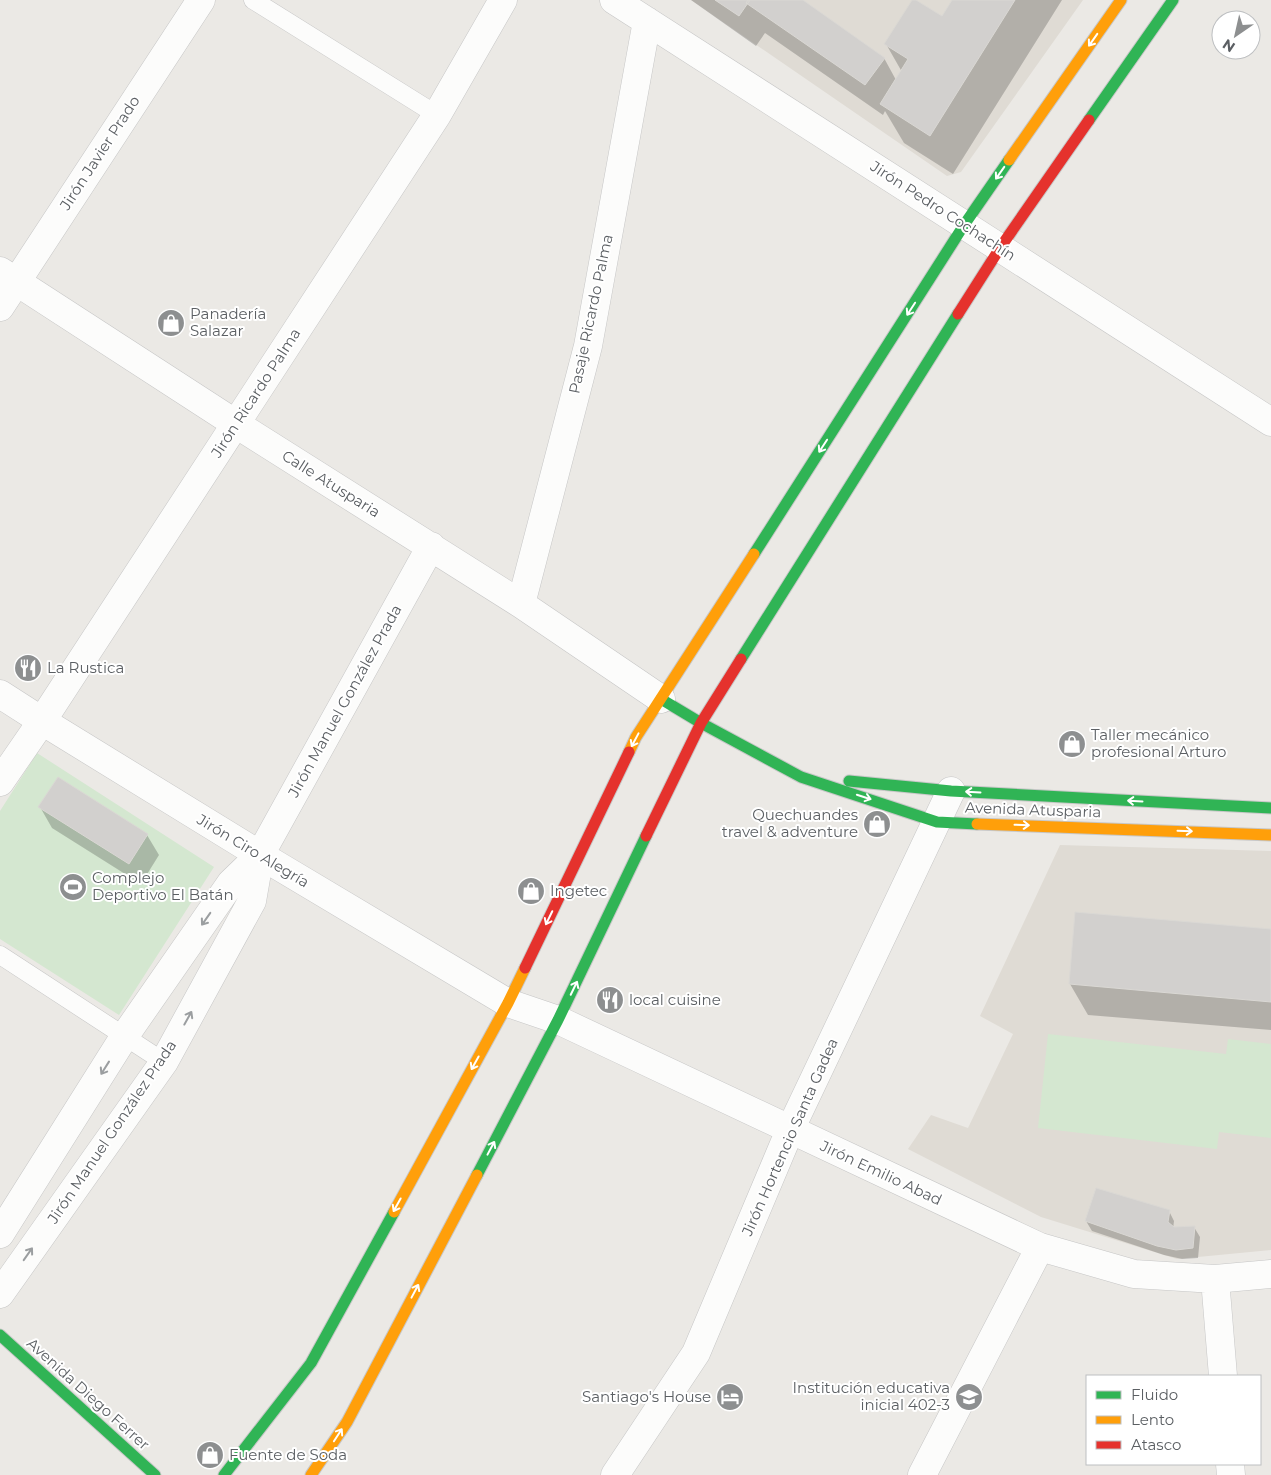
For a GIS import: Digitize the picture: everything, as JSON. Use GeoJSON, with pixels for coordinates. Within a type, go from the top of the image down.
{"type":"FeatureCollection","features":[{"type":"Feature","properties":{"kind":"main road"},"geometry":{"type":"LineString","coordinates":[[224,1475],[311,1363],[508,1003],[636,737],[964,224],[1121,0]]}},
{"type":"Feature","properties":{"kind":"main road"},"geometry":{"type":"LineString","coordinates":[[311,1475],[347,1422],[558,1020],[701,723],[1000,248],[1173,0]]}},
{"type":"Feature","properties":{"kind":"main road","name":"Avenida Atusparia"},"geometry":{"type":"LineString","coordinates":[[661,699],[801,777],[937,822],[1271,834]]}},
{"type":"Feature","properties":{"kind":"main road","name":"Avenida Atusparia"},"geometry":{"type":"LineString","coordinates":[[801,777],[951,790],[1271,808]]}},
{"type":"Feature","properties":{"kind":"main road","name":"Avenida Diego Ferrer"},"geometry":{"type":"LineString","coordinates":[[0,1336],[155,1475]]}},
{"type":"Feature","properties":{"kind":"street","name":"Jirón Javier Prado"},"geometry":{"type":"LineString","coordinates":[[0,307],[8,276],[201,0]]}},
{"type":"Feature","properties":{"kind":"street","name":"Jirón Ricardo Palma"},"geometry":{"type":"LineString","coordinates":[[0,782],[42,721],[437,115],[504,0]]}},
{"type":"Feature","properties":{"kind":"street","name":"Jirón Pedro Cochachín"},"geometry":{"type":"LineString","coordinates":[[614,0],[1271,422]]}},
{"type":"Feature","properties":{"kind":"street","name":"Pasaje Ricardo Palma"},"geometry":{"type":"LineString","coordinates":[[521,604],[588,346],[647,21]]}},
{"type":"Feature","properties":{"kind":"street","name":"Calle Atusparia"},"geometry":{"type":"LineString","coordinates":[[8,276],[236,424],[521,604],[661,699]]}},
{"type":"Feature","properties":{"kind":"street","name":"Jirón Manuel González Prada"},"geometry":{"type":"LineString","coordinates":[[0,1234],[124,1036],[231,883],[260,856],[430,546]]}},
{"type":"Feature","properties":{"kind":"street","name":"Jirón Ciro Alegría"},"geometry":{"type":"LineString","coordinates":[[0,694],[260,856],[508,1003]]}},
{"type":"Feature","properties":{"kind":"street","name":"Jirón Hortencio Santa Gadea"},"geometry":{"type":"LineString","coordinates":[[615,1475],[696,1354],[790,1130],[951,790]]}},
{"type":"Feature","properties":{"kind":"street","name":"Jirón Manuel González Prada"},"geometry":{"type":"LineString","coordinates":[[0,1294],[164,1062],[252,901],[260,856]]}},
{"type":"Feature","properties":{"kind":"street","name":"Jirón Emilio Abad"},"geometry":{"type":"LineString","coordinates":[[508,1003],[558,1020],[1040,1247],[1134,1274],[1215,1279],[1271,1274]]}},
{"type":"Feature","properties":{"kind":"street"},"geometry":{"type":"LineString","coordinates":[[922,1475],[1040,1247]]}},
{"type":"Feature","properties":{"kind":"street"},"geometry":{"type":"LineString","coordinates":[[1215,1279],[1223,1375]]}},
{"type":"Feature","properties":{"kind":"lane"},"geometry":{"type":"LineString","coordinates":[[253,0],[437,115]]}},
{"type":"Feature","properties":{"kind":"lane"},"geometry":{"type":"LineString","coordinates":[[0,955],[164,1062]]}},
{"type":"Feature","properties":{"kind":"shaded area"},"geometry":{"type":"Polygon","coordinates":[[[691,0],[1083,0],[961,172],[947,176],[691,0]]]}},
{"type":"Feature","properties":{"kind":"shaded area"},"geometry":{"type":"Polygon","coordinates":[[[1060,845],[1271,851],[1271,1250],[1177,1259],[1041,1217],[908,1149],[931,1115],[968,1128],[1013,1034],[980,1016],[1060,845]]]}},
{"type":"Feature","properties":{"kind":"green space"},"geometry":{"type":"Polygon","coordinates":[[[37,753],[214,867],[119,1015],[0,939],[0,811],[37,753]]]}},
{"type":"Feature","properties":{"kind":"green space"},"geometry":{"type":"Polygon","coordinates":[[[1048,1034],[1226,1054],[1228,1039],[1271,1044],[1271,1138],[1219,1132],[1217,1149],[1038,1128],[1048,1034]]]}},
{"type":"Feature","properties":{"kind":"building"},"geometry":{"type":"Polygon","coordinates":[[[715,0],[750,0],[739,16],[715,0]]]}},
{"type":"Feature","properties":{"kind":"building"},"geometry":{"type":"Polygon","coordinates":[[[748,0],[803,0],[885,58],[865,85],[746,3],[748,0]]]}},
{"type":"Feature","properties":{"kind":"building"},"geometry":{"type":"Polygon","coordinates":[[[912,0],[916,0],[942,16],[952,0],[1015,0],[930,136],[880,104],[908,59],[884,44],[912,0]]]}},
{"type":"Feature","properties":{"kind":"building"},"geometry":{"type":"Polygon","coordinates":[[[58,777],[148,834],[129,864],[38,807],[58,777]]]}},
{"type":"Feature","properties":{"kind":"building"},"geometry":{"type":"Polygon","coordinates":[[[1075,912],[1271,929],[1271,1002],[1069,984],[1075,912]]]}},
{"type":"Feature","properties":{"kind":"building"},"geometry":{"type":"Polygon","coordinates":[[[1096,1188],[1170,1210],[1168,1222],[1174,1227],[1195,1226],[1193,1248],[1176,1250],[1157,1246],[1085,1221],[1096,1188]]]}},
{"type":"Feature","properties":{"kind":"traffic: fast"},"geometry":{"type":"LineString","coordinates":[[1089,120],[1173,0]]}},
{"type":"Feature","properties":{"kind":"traffic: fast"},"geometry":{"type":"LineString","coordinates":[[754,554],[964,225],[1009,160]]}},
{"type":"Feature","properties":{"kind":"traffic: fast"},"geometry":{"type":"LineString","coordinates":[[741,659],[958,314]]}},
{"type":"Feature","properties":{"kind":"traffic: fast"},"geometry":{"type":"LineString","coordinates":[[661,699],[801,777],[937,822],[977,824]]}},
{"type":"Feature","properties":{"kind":"traffic: fast"},"geometry":{"type":"LineString","coordinates":[[849,781],[951,791],[1271,808]]}},
{"type":"Feature","properties":{"kind":"traffic: fast"},"geometry":{"type":"LineString","coordinates":[[477,1175],[558,1020],[646,836]]}},
{"type":"Feature","properties":{"kind":"traffic: fast"},"geometry":{"type":"LineString","coordinates":[[224,1475],[311,1363],[394,1212]]}},
{"type":"Feature","properties":{"kind":"traffic: fast"},"geometry":{"type":"LineString","coordinates":[[0,1335],[155,1475]]}},
{"type":"Feature","properties":{"kind":"traffic: slow"},"geometry":{"type":"LineString","coordinates":[[1009,160],[1121,0]]}},
{"type":"Feature","properties":{"kind":"traffic: slow"},"geometry":{"type":"LineString","coordinates":[[629,752],[636,737],[754,554]]}},
{"type":"Feature","properties":{"kind":"traffic: slow"},"geometry":{"type":"LineString","coordinates":[[977,824],[1271,835]]}},
{"type":"Feature","properties":{"kind":"traffic: slow"},"geometry":{"type":"LineString","coordinates":[[394,1212],[508,1003],[525,968]]}},
{"type":"Feature","properties":{"kind":"traffic: slow"},"geometry":{"type":"LineString","coordinates":[[311,1475],[347,1422],[477,1175]]}},
{"type":"Feature","properties":{"kind":"traffic: jam"},"geometry":{"type":"LineString","coordinates":[[958,314],[1000,248],[1089,120]]}},
{"type":"Feature","properties":{"kind":"traffic: jam"},"geometry":{"type":"LineString","coordinates":[[646,836],[701,723],[741,659]]}},
{"type":"Feature","properties":{"kind":"traffic: jam"},"geometry":{"type":"LineString","coordinates":[[525,968],[629,752]]}},
{"type":"Feature","properties":{"kind":"place","name":"Panadería Salazar"},"geometry":{"type":"Point","coordinates":[171,323]}},
{"type":"Feature","properties":{"kind":"place","name":"La Rustica"},"geometry":{"type":"Point","coordinates":[28,668]}},
{"type":"Feature","properties":{"kind":"place","name":"Taller mecánico profesional Arturo"},"geometry":{"type":"Point","coordinates":[1072,744]}},
{"type":"Feature","properties":{"kind":"place","name":"Quechuandes travel & adventure"},"geometry":{"type":"Point","coordinates":[877,824]}},
{"type":"Feature","properties":{"kind":"place","name":"Complejo Deportivo El Batán"},"geometry":{"type":"Point","coordinates":[73,887]}},
{"type":"Feature","properties":{"kind":"place","name":"Ingetec"},"geometry":{"type":"Point","coordinates":[531,891]}},
{"type":"Feature","properties":{"kind":"place","name":"local cuisine"},"geometry":{"type":"Point","coordinates":[610,1000]}},
{"type":"Feature","properties":{"kind":"place","name":"Santiago's House"},"geometry":{"type":"Point","coordinates":[730,1397]}},
{"type":"Feature","properties":{"kind":"place","name":"Institución educativa inicial 402-3"},"geometry":{"type":"Point","coordinates":[969,1397]}},
{"type":"Feature","properties":{"kind":"place","name":"Fuente de Soda"},"geometry":{"type":"Point","coordinates":[210,1455]}}]}
